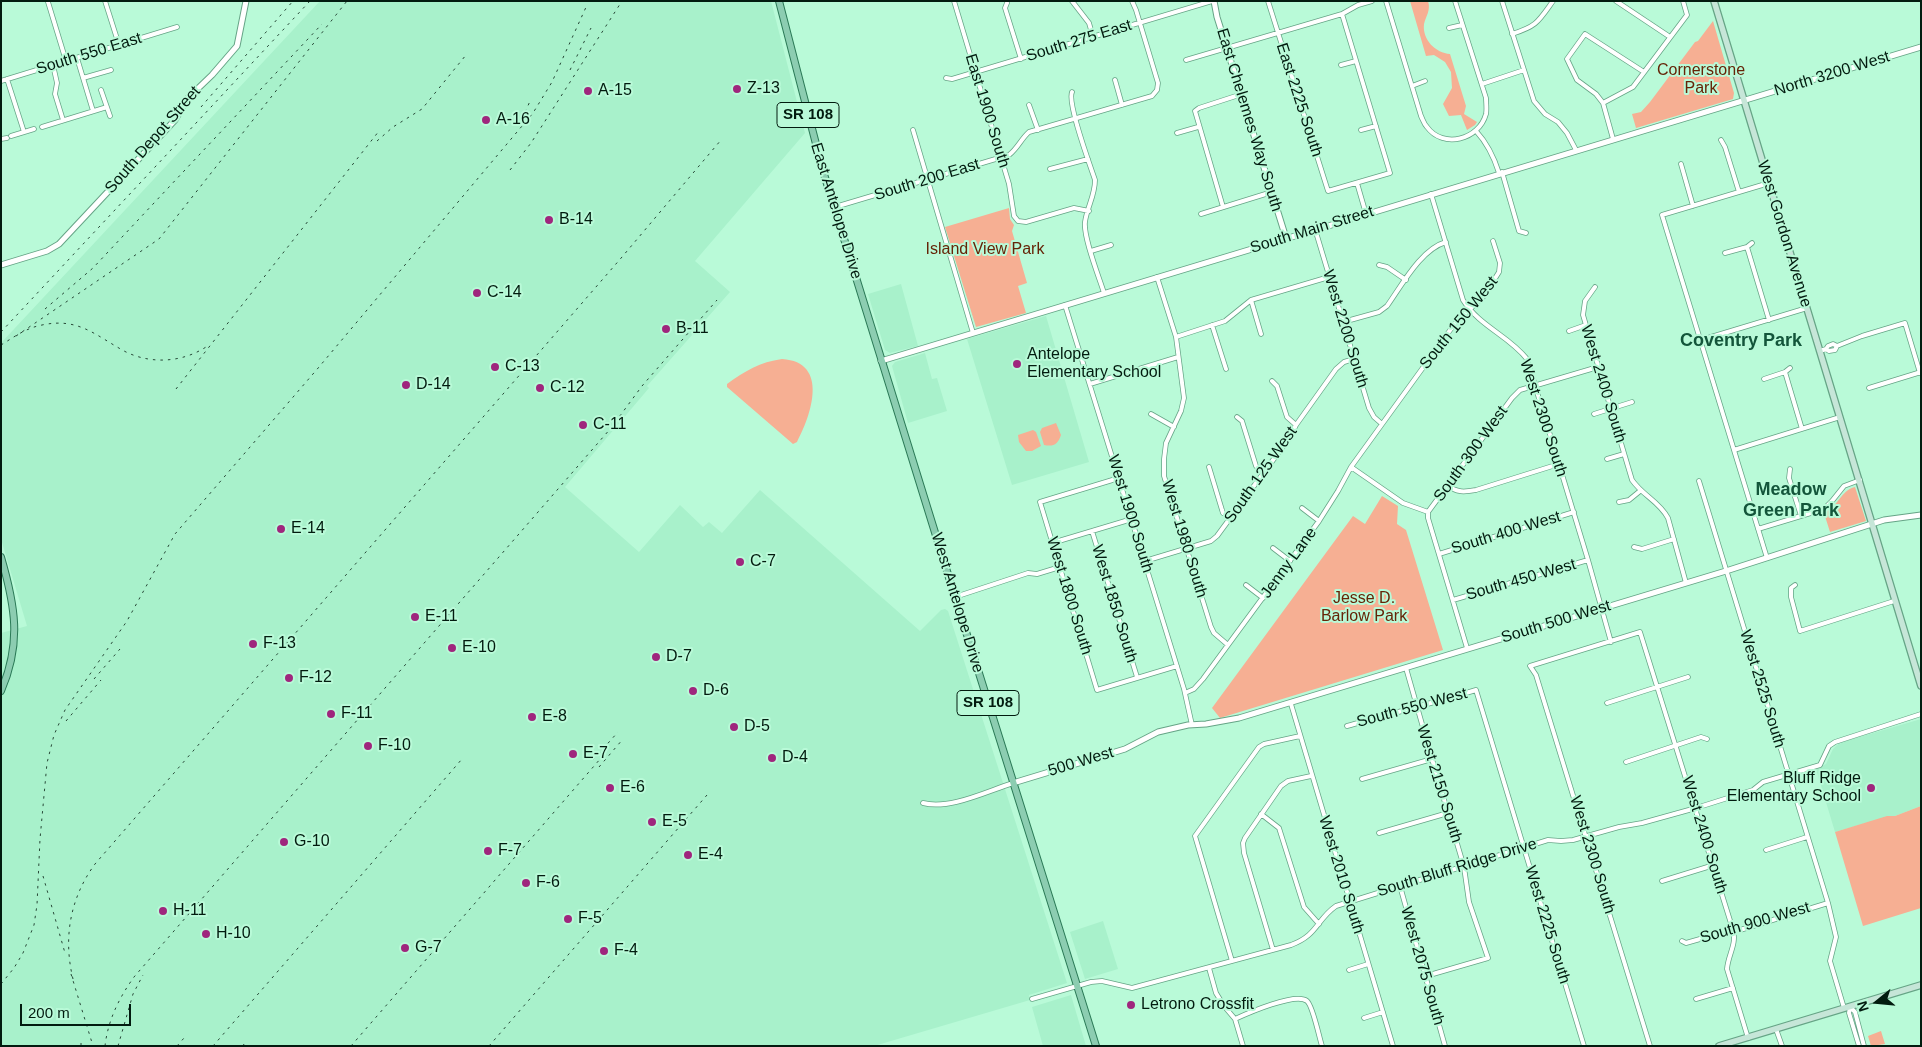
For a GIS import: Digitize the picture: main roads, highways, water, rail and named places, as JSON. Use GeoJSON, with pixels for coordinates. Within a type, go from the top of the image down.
{"type":"FeatureCollection","features":[{"type":"Feature","properties":{"kind":"main road","name":"East Antelope Drive"},"geometry":{"type":"LineString","coordinates":[[779,1],[813,134],[881,361]]}},
{"type":"Feature","properties":{"kind":"main road","name":"West Gordon Avenue"},"geometry":{"type":"LineString","coordinates":[[1714,1],[1807,308],[1823,350],[1840,417],[1921,686]]}},
{"type":"Feature","properties":{"kind":"main road","name":"West Antelope Drive"},"geometry":{"type":"LineString","coordinates":[[881,361],[1096,1046]]}},
{"type":"Feature","properties":{"kind":"main road"},"geometry":{"type":"LineString","coordinates":[[1,556],[15,615],[15,638],[10,666],[1,691]]}},
{"type":"Feature","properties":{"kind":"main road"},"geometry":{"type":"LineString","coordinates":[[1719,1046],[1920,987]]}},
{"type":"Feature","properties":{"kind":"railway"},"geometry":{"type":"LineString","coordinates":[[201,107],[293,1]]}},
{"type":"Feature","properties":{"kind":"railway"},"geometry":{"type":"LineString","coordinates":[[1,332],[310,1]]}},
{"type":"Feature","properties":{"kind":"railway"},"geometry":{"type":"LineString","coordinates":[[16,336],[159,239],[347,1]]}},
{"type":"Feature","properties":{"kind":"railway"},"geometry":{"type":"LineString","coordinates":[[510,170],[531,143],[622,1]]}},
{"type":"Feature","properties":{"kind":"railway"},"geometry":{"type":"LineString","coordinates":[[1,984],[23,953],[34,925],[47,763],[54,735],[65,710],[127,621],[175,534],[319,367],[533,113],[552,82],[587,5]]}},
{"type":"Feature","properties":{"kind":"railway"},"geometry":{"type":"LineString","coordinates":[[45,309],[93,268],[322,24]]}},
{"type":"Feature","properties":{"kind":"railway"},"geometry":{"type":"LineString","coordinates":[[570,70],[591,28]]}},
{"type":"Feature","properties":{"kind":"railway"},"geometry":{"type":"LineString","coordinates":[[377,141],[393,127],[422,109],[466,55]]}},
{"type":"Feature","properties":{"kind":"railway"},"geometry":{"type":"LineString","coordinates":[[522,119],[531,99]]}},
{"type":"Feature","properties":{"kind":"railway"},"geometry":{"type":"LineString","coordinates":[[176,389],[379,131]]}},
{"type":"Feature","properties":{"kind":"railway"},"geometry":{"type":"LineString","coordinates":[[73,979],[69,949],[71,919],[74,905],[86,877],[95,864],[622,257],[721,140]]}},
{"type":"Feature","properties":{"kind":"railway"},"geometry":{"type":"LineString","coordinates":[[105,1046],[106,1036],[115,1010],[134,977],[611,428],[642,386],[717,300]]}},
{"type":"Feature","properties":{"kind":"railway"},"geometry":{"type":"LineString","coordinates":[[1,345],[31,328],[55,323],[77,326],[96,334],[126,352],[147,359],[169,360],[179,358],[200,351],[209,345]]}},
{"type":"Feature","properties":{"kind":"railway"},"geometry":{"type":"LineString","coordinates":[[94,679],[120,649]]}},
{"type":"Feature","properties":{"kind":"railway"},"geometry":{"type":"LineString","coordinates":[[66,721],[101,680]]}},
{"type":"Feature","properties":{"kind":"railway"},"geometry":{"type":"LineString","coordinates":[[593,760],[618,732]]}},
{"type":"Feature","properties":{"kind":"railway"},"geometry":{"type":"LineString","coordinates":[[599,767],[623,739]]}},
{"type":"Feature","properties":{"kind":"railway"},"geometry":{"type":"LineString","coordinates":[[351,1046],[601,758]]}},
{"type":"Feature","properties":{"kind":"railway"},"geometry":{"type":"LineString","coordinates":[[213,1046],[462,759]]}},
{"type":"Feature","properties":{"kind":"railway"},"geometry":{"type":"LineString","coordinates":[[489,1046],[707,795]]}},
{"type":"Feature","properties":{"kind":"railway"},"geometry":{"type":"LineString","coordinates":[[43,876],[65,953]]}},
{"type":"Feature","properties":{"kind":"railway"},"geometry":{"type":"LineString","coordinates":[[71,974],[93,1046]]}},
{"type":"Feature","properties":{"kind":"railway"},"geometry":{"type":"LineString","coordinates":[[118,1046],[133,994],[143,975]]}},
{"type":"Feature","properties":{"kind":"railway"},"geometry":{"type":"LineString","coordinates":[[177,1046],[184,1038]]}},
{"type":"Feature","properties":{"kind":"place","name":"Z-13"},"geometry":{"type":"Point","coordinates":[737,89]}},
{"type":"Feature","properties":{"kind":"place","name":"A-15"},"geometry":{"type":"Point","coordinates":[588,91]}},
{"type":"Feature","properties":{"kind":"place","name":"A-16"},"geometry":{"type":"Point","coordinates":[486,120]}},
{"type":"Feature","properties":{"kind":"place","name":"B-14"},"geometry":{"type":"Point","coordinates":[549,220]}},
{"type":"Feature","properties":{"kind":"place","name":"C-14"},"geometry":{"type":"Point","coordinates":[477,293]}},
{"type":"Feature","properties":{"kind":"place","name":"B-11"},"geometry":{"type":"Point","coordinates":[666,329]}},
{"type":"Feature","properties":{"kind":"place","name":"Antelope Elementary School"},"geometry":{"type":"Point","coordinates":[1017,364]}},
{"type":"Feature","properties":{"kind":"place","name":"C-13"},"geometry":{"type":"Point","coordinates":[495,367]}},
{"type":"Feature","properties":{"kind":"place","name":"D-14"},"geometry":{"type":"Point","coordinates":[406,385]}},
{"type":"Feature","properties":{"kind":"place","name":"C-12"},"geometry":{"type":"Point","coordinates":[540,388]}},
{"type":"Feature","properties":{"kind":"place","name":"C-11"},"geometry":{"type":"Point","coordinates":[583,425]}},
{"type":"Feature","properties":{"kind":"place","name":"E-14"},"geometry":{"type":"Point","coordinates":[281,529]}},
{"type":"Feature","properties":{"kind":"place","name":"C-7"},"geometry":{"type":"Point","coordinates":[740,562]}},
{"type":"Feature","properties":{"kind":"place","name":"E-11"},"geometry":{"type":"Point","coordinates":[415,617]}},
{"type":"Feature","properties":{"kind":"place","name":"F-13"},"geometry":{"type":"Point","coordinates":[253,644]}},
{"type":"Feature","properties":{"kind":"place","name":"E-10"},"geometry":{"type":"Point","coordinates":[452,648]}},
{"type":"Feature","properties":{"kind":"place","name":"D-7"},"geometry":{"type":"Point","coordinates":[656,657]}},
{"type":"Feature","properties":{"kind":"place","name":"F-12"},"geometry":{"type":"Point","coordinates":[289,678]}},
{"type":"Feature","properties":{"kind":"place","name":"D-6"},"geometry":{"type":"Point","coordinates":[693,691]}},
{"type":"Feature","properties":{"kind":"place","name":"F-11"},"geometry":{"type":"Point","coordinates":[331,714]}},
{"type":"Feature","properties":{"kind":"place","name":"E-8"},"geometry":{"type":"Point","coordinates":[532,717]}},
{"type":"Feature","properties":{"kind":"place","name":"D-5"},"geometry":{"type":"Point","coordinates":[734,727]}},
{"type":"Feature","properties":{"kind":"place","name":"F-10"},"geometry":{"type":"Point","coordinates":[368,746]}},
{"type":"Feature","properties":{"kind":"place","name":"E-7"},"geometry":{"type":"Point","coordinates":[573,754]}},
{"type":"Feature","properties":{"kind":"place","name":"D-4"},"geometry":{"type":"Point","coordinates":[772,758]}},
{"type":"Feature","properties":{"kind":"place","name":"E-6"},"geometry":{"type":"Point","coordinates":[610,788]}},
{"type":"Feature","properties":{"kind":"place","name":"Bluff Ridge Elementary School"},"geometry":{"type":"Point","coordinates":[1871,788]}},
{"type":"Feature","properties":{"kind":"place","name":"E-5"},"geometry":{"type":"Point","coordinates":[652,822]}},
{"type":"Feature","properties":{"kind":"place","name":"G-10"},"geometry":{"type":"Point","coordinates":[284,842]}},
{"type":"Feature","properties":{"kind":"place","name":"F-7"},"geometry":{"type":"Point","coordinates":[488,851]}},
{"type":"Feature","properties":{"kind":"place","name":"E-4"},"geometry":{"type":"Point","coordinates":[688,855]}},
{"type":"Feature","properties":{"kind":"place","name":"F-6"},"geometry":{"type":"Point","coordinates":[526,883]}},
{"type":"Feature","properties":{"kind":"place","name":"H-11"},"geometry":{"type":"Point","coordinates":[163,911]}},
{"type":"Feature","properties":{"kind":"place","name":"F-5"},"geometry":{"type":"Point","coordinates":[568,919]}},
{"type":"Feature","properties":{"kind":"place","name":"H-10"},"geometry":{"type":"Point","coordinates":[206,934]}},
{"type":"Feature","properties":{"kind":"place","name":"G-7"},"geometry":{"type":"Point","coordinates":[405,948]}},
{"type":"Feature","properties":{"kind":"place","name":"F-4"},"geometry":{"type":"Point","coordinates":[604,951]}},
{"type":"Feature","properties":{"kind":"place","name":"Letrono Crossfit"},"geometry":{"type":"Point","coordinates":[1131,1005]}},
{"type":"Feature","properties":{"kind":"district","name":"Coventry Park"},"geometry":{"type":"Point","coordinates":[1741,341]}},
{"type":"Feature","properties":{"kind":"district","name":"Meadow Green Park"},"geometry":{"type":"Point","coordinates":[1791,500]}},
{"type":"Feature","properties":{"kind":"park label","name":"Cornerstone Park"},"geometry":{"type":"Point","coordinates":[1701,80]}},
{"type":"Feature","properties":{"kind":"park label","name":"Island View Park"},"geometry":{"type":"Point","coordinates":[985,250]}},
{"type":"Feature","properties":{"kind":"park label","name":"Jesse D. Barlow Park"},"geometry":{"type":"Point","coordinates":[1364,608]}}]}
